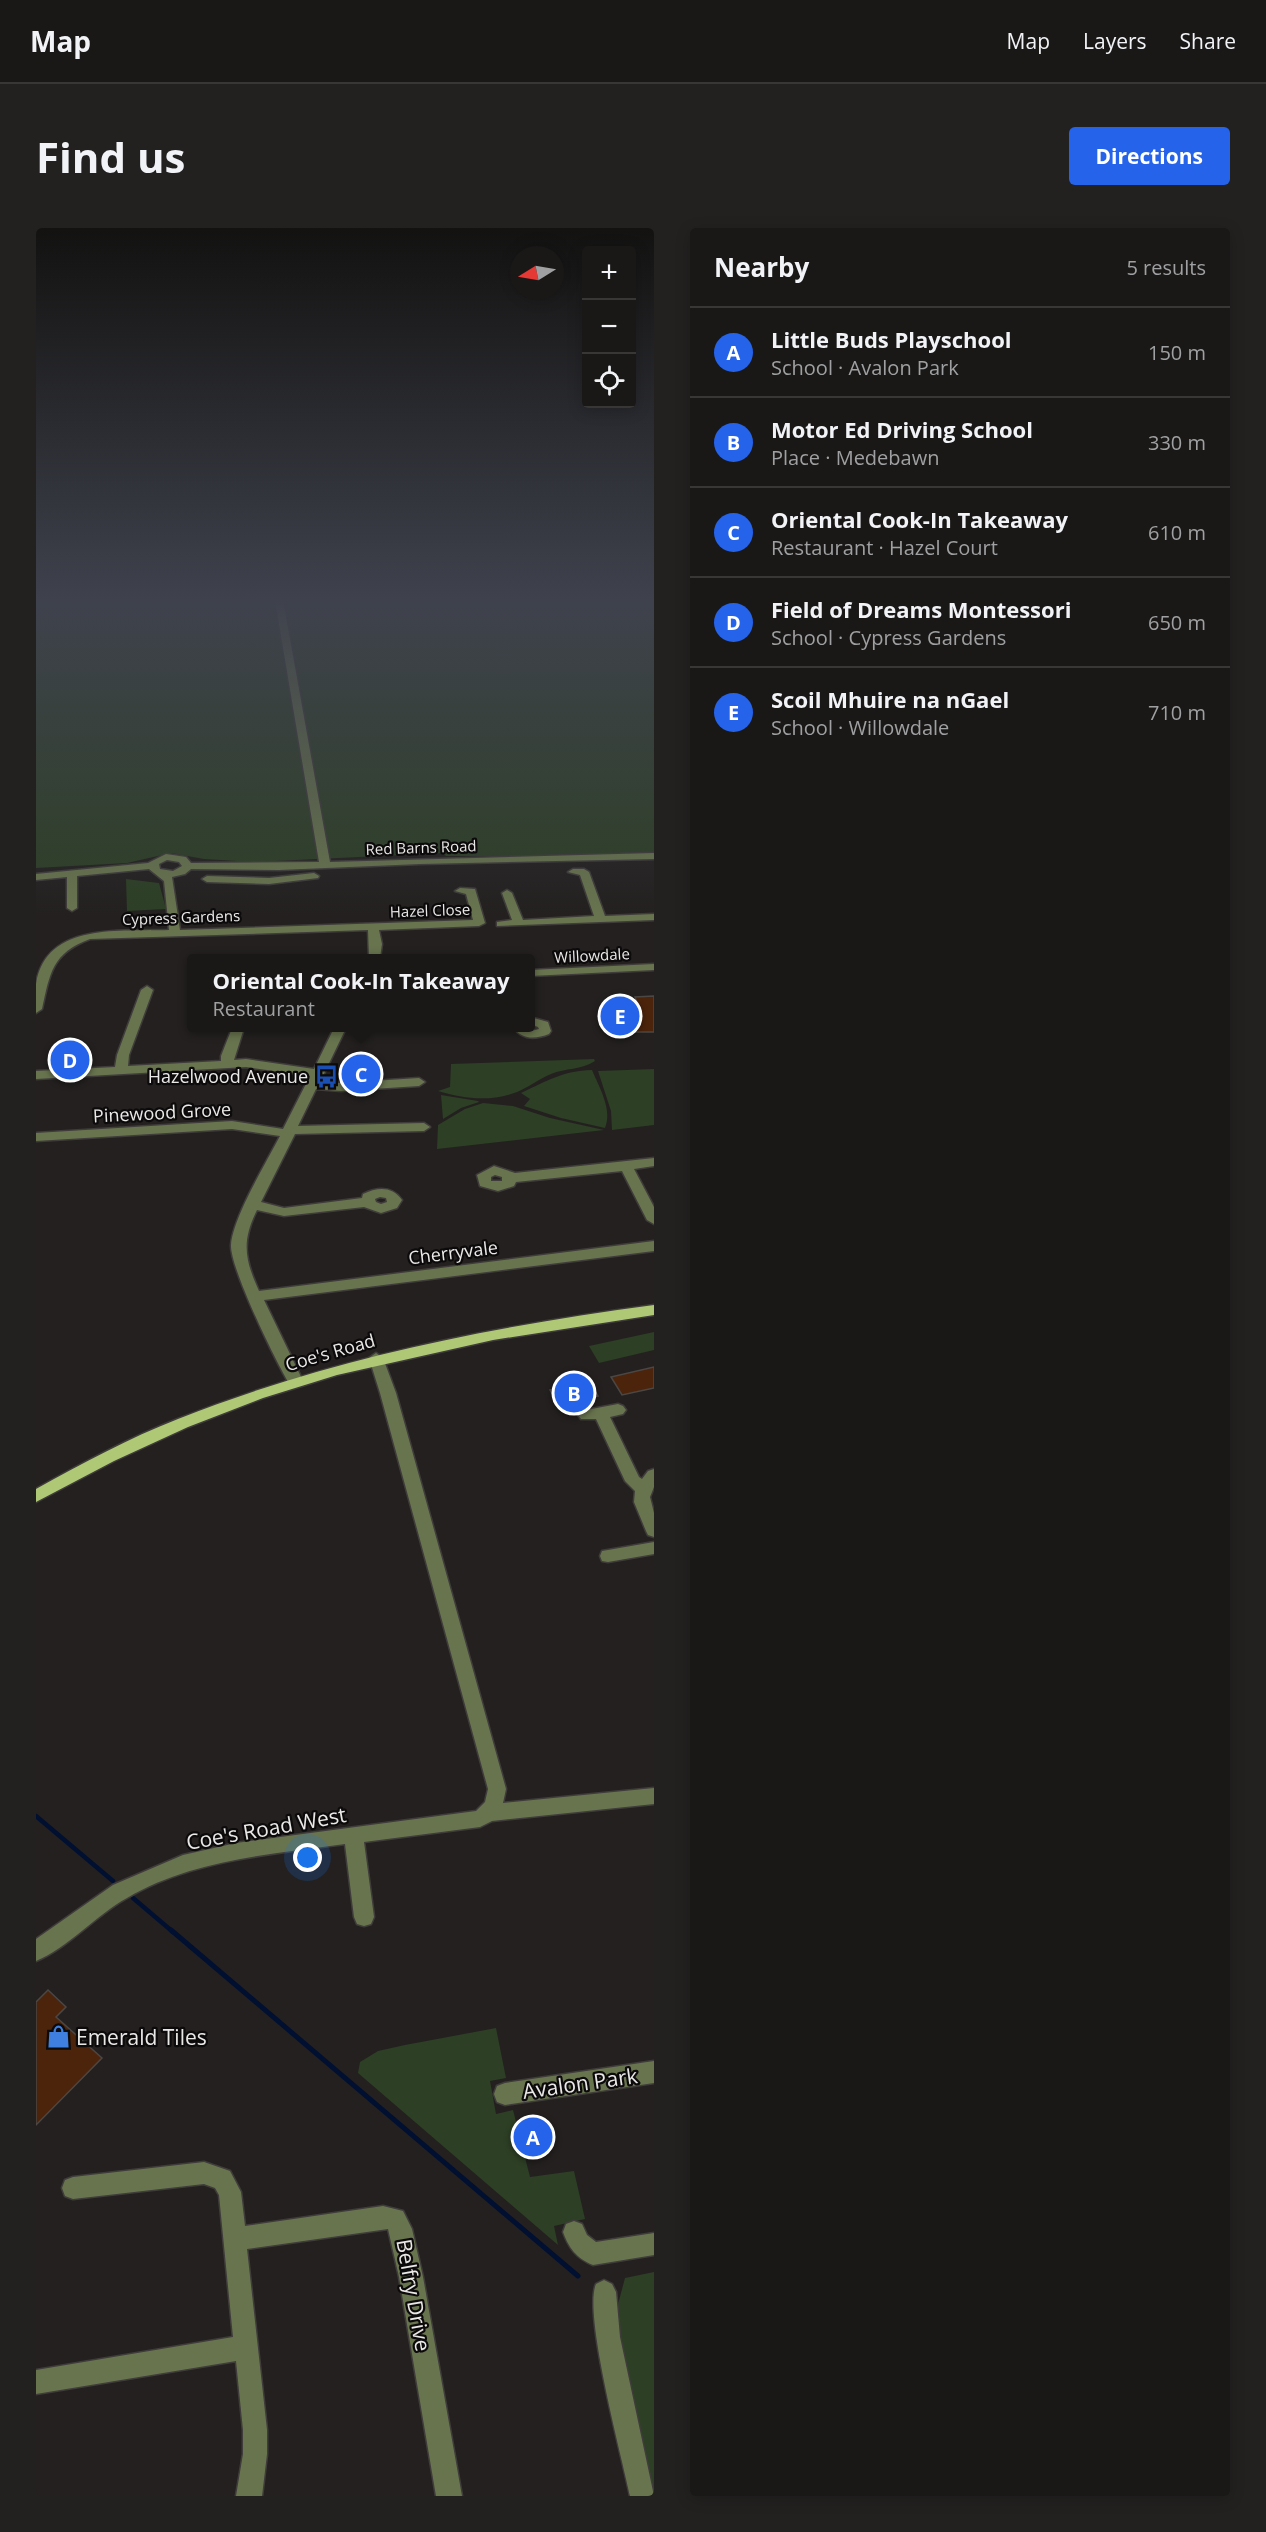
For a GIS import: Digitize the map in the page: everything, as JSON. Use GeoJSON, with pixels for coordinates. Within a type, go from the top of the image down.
{"type":"FeatureCollection","features":[{"type":"Feature","properties":{"kind":"main road","name":"Coe's Road"},"geometry":{"type":"LineString","coordinates":[[37,1492],[147,1439],[208,1413],[295,1381],[376,1358],[483,1336],[654,1310]]}},
{"type":"Feature","properties":{"kind":"street"},"geometry":{"type":"LineString","coordinates":[[297,706],[325,866]]}},
{"type":"Feature","properties":{"kind":"street","name":"Red Barns Road"},"geometry":{"type":"LineString","coordinates":[[152,866],[160,858],[171,857],[182,859],[188,866],[267,868],[654,856]]}},
{"type":"Feature","properties":{"kind":"street"},"geometry":{"type":"LineString","coordinates":[[36,877],[152,866],[155,871],[169,876],[188,866]]}},
{"type":"Feature","properties":{"kind":"street"},"geometry":{"type":"LineString","coordinates":[[267,868],[268,881]]}},
{"type":"Feature","properties":{"kind":"street"},"geometry":{"type":"LineString","coordinates":[[584,872],[601,919]]}},
{"type":"Feature","properties":{"kind":"street"},"geometry":{"type":"LineString","coordinates":[[59,909],[77,908],[72,875]]}},
{"type":"Feature","properties":{"kind":"street"},"geometry":{"type":"LineString","coordinates":[[169,876],[175,933]]}},
{"type":"Feature","properties":{"kind":"street"},"geometry":{"type":"LineString","coordinates":[[207,881],[268,881],[314,876]]}},
{"type":"Feature","properties":{"kind":"street","name":"Hazel Close"},"geometry":{"type":"LineString","coordinates":[[373,926],[479,923],[474,895],[471,891],[460,891]]}},
{"type":"Feature","properties":{"kind":"street"},"geometry":{"type":"LineString","coordinates":[[507,893],[519,923]]}},
{"type":"Feature","properties":{"kind":"street"},"geometry":{"type":"LineString","coordinates":[[501,924],[654,917]]}},
{"type":"Feature","properties":{"kind":"street"},"geometry":{"type":"LineString","coordinates":[[373,926],[375,954]]}},
{"type":"Feature","properties":{"kind":"street","name":"Cypress Gardens"},"geometry":{"type":"LineString","coordinates":[[36,1009],[51,956],[66,944],[89,936],[373,926]]}},
{"type":"Feature","properties":{"kind":"street","name":"Willowdale"},"geometry":{"type":"LineString","coordinates":[[535,973],[654,967]]}},
{"type":"Feature","properties":{"kind":"street"},"geometry":{"type":"LineString","coordinates":[[121,1070],[123,1055],[147,990]]}},
{"type":"Feature","properties":{"kind":"street"},"geometry":{"type":"LineString","coordinates":[[524,1032],[531,1035],[545,1031],[544,1024],[535,1021]]}},
{"type":"Feature","properties":{"kind":"street"},"geometry":{"type":"LineString","coordinates":[[228,1064],[227,1056],[236,1032]]}},
{"type":"Feature","properties":{"kind":"street"},"geometry":{"type":"LineString","coordinates":[[295,1381],[238,1257],[242,1230],[253,1205],[338,1032]]}},
{"type":"Feature","properties":{"kind":"street"},"geometry":{"type":"LineString","coordinates":[[36,1076],[228,1064],[273,1065],[341,1087],[419,1082]]}},
{"type":"Feature","properties":{"kind":"street","name":"Pinewood Grove"},"geometry":{"type":"LineString","coordinates":[[36,1137],[232,1125],[290,1132],[424,1127]]}},
{"type":"Feature","properties":{"kind":"street"},"geometry":{"type":"LineString","coordinates":[[510,1178],[654,1162]]}},
{"type":"Feature","properties":{"kind":"street"},"geometry":{"type":"LineString","coordinates":[[626,1166],[654,1220]]}},
{"type":"Feature","properties":{"kind":"street"},"geometry":{"type":"LineString","coordinates":[[253,1205],[284,1212],[368,1202]]}},
{"type":"Feature","properties":{"kind":"street","name":"Cherryvale"},"geometry":{"type":"LineString","coordinates":[[256,1296],[654,1246]]}},
{"type":"Feature","properties":{"kind":"street"},"geometry":{"type":"LineString","coordinates":[[376,1358],[388,1393],[497,1789],[496,1802],[489,1813]]}},
{"type":"Feature","properties":{"kind":"street"},"geometry":{"type":"LineString","coordinates":[[618,1410],[594,1414],[633,1481],[639,1486],[650,1480]]}},
{"type":"Feature","properties":{"kind":"street"},"geometry":{"type":"LineString","coordinates":[[650,1480],[640,1498],[654,1531]]}},
{"type":"Feature","properties":{"kind":"street"},"geometry":{"type":"LineString","coordinates":[[608,1557],[654,1548]]}},
{"type":"Feature","properties":{"kind":"street","name":"Coe's Road West"},"geometry":{"type":"LineString","coordinates":[[36,1951],[120,1891],[183,1864],[236,1852],[480,1820],[489,1813],[654,1796]]}},
{"type":"Feature","properties":{"kind":"street"},"geometry":{"type":"LineString","coordinates":[[353,1835],[364,1917]]}},
{"type":"Feature","properties":{"kind":"street","name":"Avalon Park"},"geometry":{"type":"LineString","coordinates":[[505,2094],[654,2072]]}},
{"type":"Feature","properties":{"kind":"street"},"geometry":{"type":"LineString","coordinates":[[73,2188],[204,2173],[222,2179],[230,2192],[255,2430],[255,2454],[249,2496]]}},
{"type":"Feature","properties":{"kind":"street","name":"Belfry Drive"},"geometry":{"type":"LineString","coordinates":[[236,2239],[383,2217],[395,2219],[401,2229],[411,2277],[449,2496]]}},
{"type":"Feature","properties":{"kind":"street"},"geometry":{"type":"LineString","coordinates":[[574,2232],[579,2243],[593,2254],[654,2244]]}},
{"type":"Feature","properties":{"kind":"street"},"geometry":{"type":"LineString","coordinates":[[604,2292],[608,2337],[643,2496]]}},
{"type":"Feature","properties":{"kind":"street"},"geometry":{"type":"LineString","coordinates":[[36,2382],[247,2347]]}},
{"type":"Feature","properties":{"kind":"green space"},"geometry":{"type":"Polygon","coordinates":[[[36,706],[654,706],[654,852],[547,856],[446,856],[443,853],[254,862],[204,859],[171,853],[127,863],[36,868],[36,706]]]}},
{"type":"Feature","properties":{"kind":"green space"},"geometry":{"type":"Polygon","coordinates":[[[126,879],[159,883],[166,909],[127,911],[126,879]]]}},
{"type":"Feature","properties":{"kind":"green space"},"geometry":{"type":"Polygon","coordinates":[[[594,1059],[595,1061],[590,1064],[551,1074],[507,1095],[487,1098],[468,1097],[438,1091],[450,1087],[451,1064],[594,1059]]]}},
{"type":"Feature","properties":{"kind":"green space"},"geometry":{"type":"Polygon","coordinates":[[[654,1069],[654,1125],[612,1130],[611,1111],[598,1071],[654,1069]]]}},
{"type":"Feature","properties":{"kind":"green space"},"geometry":{"type":"Polygon","coordinates":[[[592,1070],[606,1106],[605,1128],[561,1118],[524,1106],[530,1099],[521,1093],[563,1075],[592,1070]]]}},
{"type":"Feature","properties":{"kind":"green space"},"geometry":{"type":"Polygon","coordinates":[[[441,1095],[479,1102],[461,1108],[443,1119],[441,1095]]]}},
{"type":"Feature","properties":{"kind":"green space"},"geometry":{"type":"Polygon","coordinates":[[[483,1103],[513,1106],[550,1118],[604,1130],[437,1149],[438,1125],[465,1109],[483,1103]]]}},
{"type":"Feature","properties":{"kind":"green space"},"geometry":{"type":"Polygon","coordinates":[[[654,1332],[654,1350],[599,1363],[589,1346],[654,1332]]]}},
{"type":"Feature","properties":{"kind":"green space"},"geometry":{"type":"Polygon","coordinates":[[[496,2028],[506,2078],[490,2081],[496,2114],[513,2110],[530,2177],[574,2171],[585,2219],[554,2226],[558,2245],[358,2073],[360,2062],[378,2051],[496,2028]]]}},
{"type":"Feature","properties":{"kind":"green space"},"geometry":{"type":"Polygon","coordinates":[[[654,2272],[654,2496],[613,2323],[625,2278],[654,2272]]]}},
{"type":"Feature","properties":{"kind":"building"},"geometry":{"type":"Polygon","coordinates":[[[654,996],[654,1032],[615,1032],[610,1017],[636,1016],[635,1012],[640,1011],[635,997],[654,996]]]}},
{"type":"Feature","properties":{"kind":"building"},"geometry":{"type":"Polygon","coordinates":[[[352,1059],[370,1059],[369,1078],[353,1079],[352,1059]]]}},
{"type":"Feature","properties":{"kind":"building"},"geometry":{"type":"Polygon","coordinates":[[[654,1367],[654,1388],[622,1395],[611,1377],[654,1367]]]}},
{"type":"Feature","properties":{"kind":"building"},"geometry":{"type":"Polygon","coordinates":[[[588,1380],[598,1396],[559,1405],[550,1390],[588,1380]]]}},
{"type":"Feature","properties":{"kind":"building","name":"Emerald Tiles"},"geometry":{"type":"Polygon","coordinates":[[[48,1990],[66,2007],[56,2017],[102,2058],[36,2125],[36,2002],[48,1990]]]}},
{"type":"Feature","properties":{"kind":"waterway"},"geometry":{"type":"LineString","coordinates":[[36,1816],[113,1881]]}},
{"type":"Feature","properties":{"kind":"waterway"},"geometry":{"type":"LineString","coordinates":[[133,1898],[173,1932]]}},
{"type":"Feature","properties":{"kind":"waterway"},"geometry":{"type":"LineString","coordinates":[[171,1930],[578,2276]]}},
{"type":"Feature","properties":{"kind":"place","name":"Scoil Mhuire na nGael"},"geometry":{"type":"Point","coordinates":[620,1016]}},
{"type":"Feature","properties":{"kind":"place","name":"Field of Dreams Montessori"},"geometry":{"type":"Point","coordinates":[70,1060]}},
{"type":"Feature","properties":{"kind":"place","name":"Oriental Cook-In Takeaway"},"geometry":{"type":"Point","coordinates":[361,1074]}},
{"type":"Feature","properties":{"kind":"place","name":"Hazelwood Avenue"},"geometry":{"type":"Point","coordinates":[326,1076]}},
{"type":"Feature","properties":{"kind":"place","name":"Motor Ed Driving School"},"geometry":{"type":"Point","coordinates":[574,1393]}},
{"type":"Feature","properties":{"kind":"place","name":"Emerald Tiles"},"geometry":{"type":"Point","coordinates":[58,2037]}},
{"type":"Feature","properties":{"kind":"place","name":"Little Buds Playschool"},"geometry":{"type":"Point","coordinates":[533,2137]}}]}
